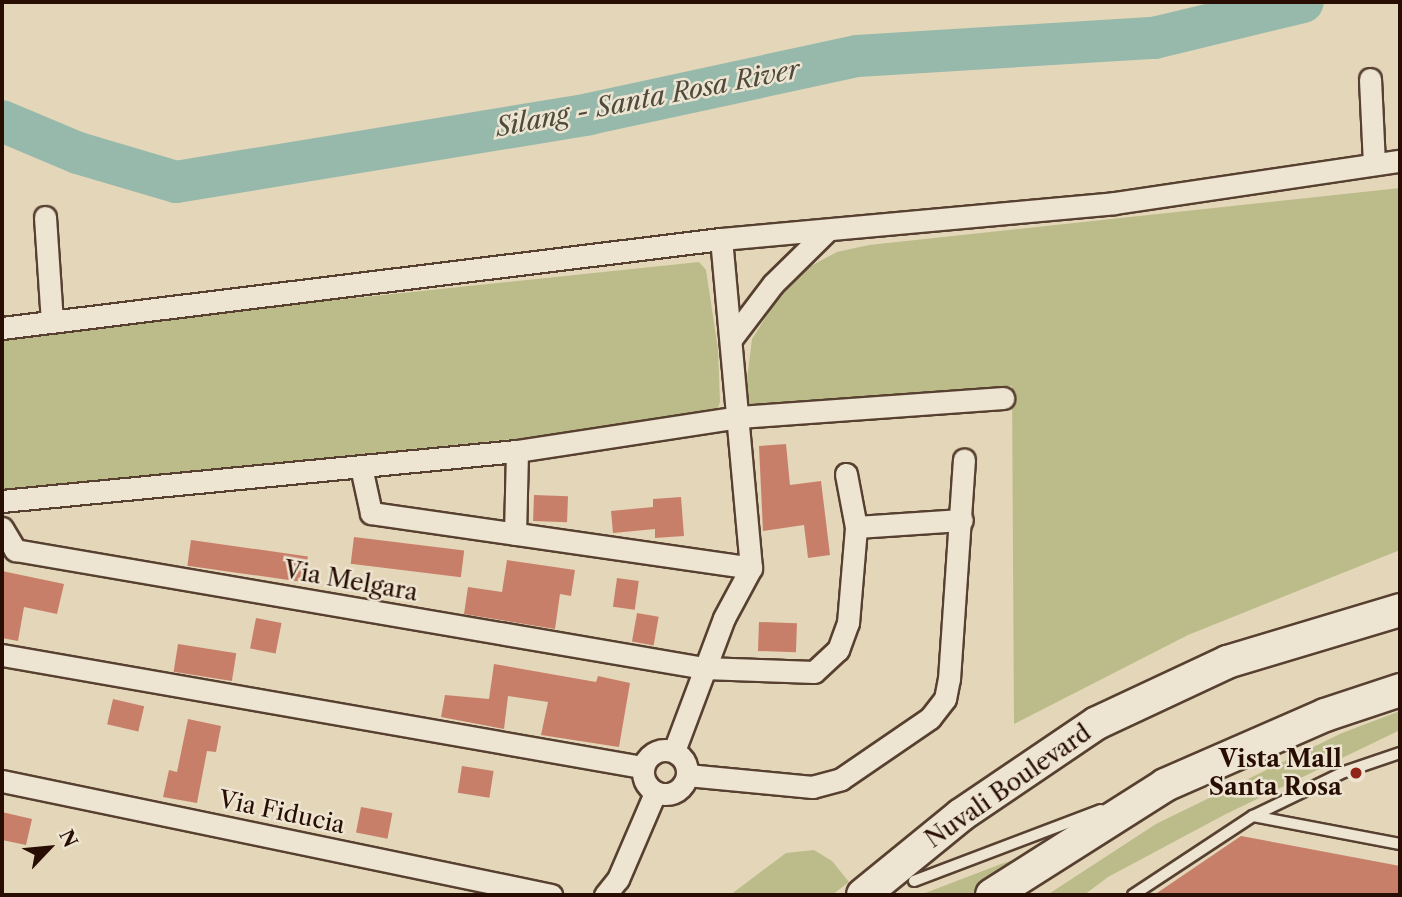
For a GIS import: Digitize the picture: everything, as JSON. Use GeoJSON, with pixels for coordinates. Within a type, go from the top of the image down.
{"type":"FeatureCollection","features":[{"type":"Feature","properties":{"kind":"main road","name":"Nuvali Boulevard"},"geometry":{"type":"LineString","coordinates":[[863,895],[961,816],[1097,723],[1227,662],[1400,610]]}},
{"type":"Feature","properties":{"kind":"main road","name":"Nuvali Boulevard"},"geometry":{"type":"LineString","coordinates":[[992,895],[1165,785],[1325,715],[1400,690]]}},
{"type":"Feature","properties":{"kind":"street"},"geometry":{"type":"LineString","coordinates":[[1370,79],[1374,164]]}},
{"type":"Feature","properties":{"kind":"street"},"geometry":{"type":"LineString","coordinates":[[2,328],[721,239],[826,232],[1114,203],[1400,161]]}},
{"type":"Feature","properties":{"kind":"street"},"geometry":{"type":"LineString","coordinates":[[46,217],[52,322]]}},
{"type":"Feature","properties":{"kind":"street"},"geometry":{"type":"LineString","coordinates":[[733,338],[773,284],[826,232]]}},
{"type":"Feature","properties":{"kind":"street"},"geometry":{"type":"LineString","coordinates":[[674,751],[704,668],[751,568],[733,338],[721,239]]}},
{"type":"Feature","properties":{"kind":"street"},"geometry":{"type":"LineString","coordinates":[[2,501],[517,451],[739,417],[1003,398]]}},
{"type":"Feature","properties":{"kind":"street"},"geometry":{"type":"LineString","coordinates":[[515,534],[517,451]]}},
{"type":"Feature","properties":{"kind":"street"},"geometry":{"type":"LineString","coordinates":[[687,775],[812,787],[841,779],[930,718],[945,699],[949,679],[962,520],[964,460]]}},
{"type":"Feature","properties":{"kind":"street"},"geometry":{"type":"LineString","coordinates":[[361,467],[370,513],[751,568]]}},
{"type":"Feature","properties":{"kind":"street","name":"Via Melgara"},"geometry":{"type":"LineString","coordinates":[[2,528],[15,550],[704,668],[814,672],[838,650],[848,623],[856,527],[846,474]]}},
{"type":"Feature","properties":{"kind":"street"},"geometry":{"type":"LineString","coordinates":[[856,527],[962,520]]}},
{"type":"Feature","properties":{"kind":"street"},"geometry":{"type":"LineString","coordinates":[[2,655],[642,767]]}},
{"type":"Feature","properties":{"kind":"street"},"geometry":{"type":"LineString","coordinates":[[642,767],[654,752],[674,751],[684,761],[687,775],[679,789],[655,793]]}},
{"type":"Feature","properties":{"kind":"street"},"geometry":{"type":"LineString","coordinates":[[642,767],[647,786],[655,793]]}},
{"type":"Feature","properties":{"kind":"street","name":"Via Fiducia"},"geometry":{"type":"LineString","coordinates":[[2,781],[551,895]]}},
{"type":"Feature","properties":{"kind":"street"},"geometry":{"type":"LineString","coordinates":[[605,895],[618,879],[655,793]]}},
{"type":"Feature","properties":{"kind":"lane"},"geometry":{"type":"LineString","coordinates":[[1133,895],[1253,816],[1343,772],[1395,755]]}},
{"type":"Feature","properties":{"kind":"lane","name":"Nuvali Boulevard"},"geometry":{"type":"LineString","coordinates":[[914,881],[1165,785]]}},
{"type":"Feature","properties":{"kind":"lane"},"geometry":{"type":"LineString","coordinates":[[1253,816],[1400,845]]}},
{"type":"Feature","properties":{"kind":"green space"},"geometry":{"type":"Polygon","coordinates":[[[1400,188],[1400,550],[1188,635],[1014,724],[1012,386],[772,412],[752,409],[745,395],[752,339],[792,276],[837,252],[869,245],[1400,188]]]}},
{"type":"Feature","properties":{"kind":"green space"},"geometry":{"type":"Polygon","coordinates":[[[699,262],[706,270],[718,349],[720,402],[714,419],[2,490],[2,335],[699,262]]]}},
{"type":"Feature","properties":{"kind":"green space"},"geometry":{"type":"Polygon","coordinates":[[[1400,711],[1400,730],[1224,815],[1108,877],[1084,895],[1047,895],[1156,824],[1342,733],[1400,711]]]}},
{"type":"Feature","properties":{"kind":"green space"},"geometry":{"type":"Polygon","coordinates":[[[814,850],[832,861],[849,882],[832,895],[730,895],[786,853],[814,850]]]}},
{"type":"Feature","properties":{"kind":"green space"},"geometry":{"type":"Polygon","coordinates":[[[1026,856],[974,895],[920,895],[1001,864],[1026,856]]]}},
{"type":"Feature","properties":{"kind":"building"},"geometry":{"type":"Polygon","coordinates":[[[786,444],[790,485],[821,481],[830,555],[808,558],[804,525],[763,531],[759,446],[786,444]]]}},
{"type":"Feature","properties":{"kind":"building"},"geometry":{"type":"Polygon","coordinates":[[[534,495],[568,496],[567,522],[533,521],[534,495]]]}},
{"type":"Feature","properties":{"kind":"building"},"geometry":{"type":"Polygon","coordinates":[[[681,497],[684,536],[655,538],[655,529],[613,533],[611,511],[653,507],[653,499],[681,497]]]}},
{"type":"Feature","properties":{"kind":"building"},"geometry":{"type":"Polygon","coordinates":[[[354,537],[464,551],[461,577],[351,564],[354,537]]]}},
{"type":"Feature","properties":{"kind":"building"},"geometry":{"type":"Polygon","coordinates":[[[191,540],[308,556],[304,582],[187,566],[191,540]]]}},
{"type":"Feature","properties":{"kind":"building"},"geometry":{"type":"Polygon","coordinates":[[[507,560],[575,570],[571,596],[560,594],[555,629],[464,614],[468,587],[502,592],[507,560]]]}},
{"type":"Feature","properties":{"kind":"building"},"geometry":{"type":"Polygon","coordinates":[[[2,571],[64,584],[57,614],[24,607],[18,641],[2,638],[2,571]]]}},
{"type":"Feature","properties":{"kind":"building"},"geometry":{"type":"Polygon","coordinates":[[[617,578],[639,581],[635,610],[613,607],[617,578]]]}},
{"type":"Feature","properties":{"kind":"building"},"geometry":{"type":"Polygon","coordinates":[[[637,613],[659,617],[654,645],[632,642],[637,613]]]}},
{"type":"Feature","properties":{"kind":"building"},"geometry":{"type":"Polygon","coordinates":[[[256,618],[282,623],[276,653],[250,648],[256,618]]]}},
{"type":"Feature","properties":{"kind":"building"},"geometry":{"type":"Polygon","coordinates":[[[759,622],[797,623],[796,652],[758,651],[759,622]]]}},
{"type":"Feature","properties":{"kind":"building"},"geometry":{"type":"Polygon","coordinates":[[[178,644],[236,653],[232,681],[174,672],[178,644]]]}},
{"type":"Feature","properties":{"kind":"building"},"geometry":{"type":"Polygon","coordinates":[[[494,664],[596,682],[598,676],[630,683],[619,747],[541,735],[548,702],[508,696],[504,729],[441,717],[445,695],[489,699],[494,664]]]}},
{"type":"Feature","properties":{"kind":"building"},"geometry":{"type":"Polygon","coordinates":[[[113,699],[144,706],[138,732],[107,724],[113,699]]]}},
{"type":"Feature","properties":{"kind":"building"},"geometry":{"type":"Polygon","coordinates":[[[188,719],[221,726],[216,752],[207,751],[197,803],[163,797],[169,770],[177,772],[188,719]]]}},
{"type":"Feature","properties":{"kind":"building"},"geometry":{"type":"Polygon","coordinates":[[[462,766],[494,771],[489,798],[458,793],[462,766]]]}},
{"type":"Feature","properties":{"kind":"building"},"geometry":{"type":"Polygon","coordinates":[[[361,807],[392,813],[387,839],[356,833],[361,807]]]}},
{"type":"Feature","properties":{"kind":"building"},"geometry":{"type":"Polygon","coordinates":[[[2,812],[32,819],[26,845],[2,840],[2,812]]]}},
{"type":"Feature","properties":{"kind":"building"},"geometry":{"type":"Polygon","coordinates":[[[1241,836],[1400,866],[1400,895],[1154,895],[1241,836]]]}},
{"type":"Feature","properties":{"kind":"waterway","name":"Silang - Santa Rosa River"},"geometry":{"type":"LineString","coordinates":[[2,121],[78,153],[176,182],[589,114],[857,56],[1154,38],[1303,2]]}},
{"type":"Feature","properties":{"kind":"place","name":"Vista Mall Santa Rosa"},"geometry":{"type":"Point","coordinates":[1356,773]}}]}
